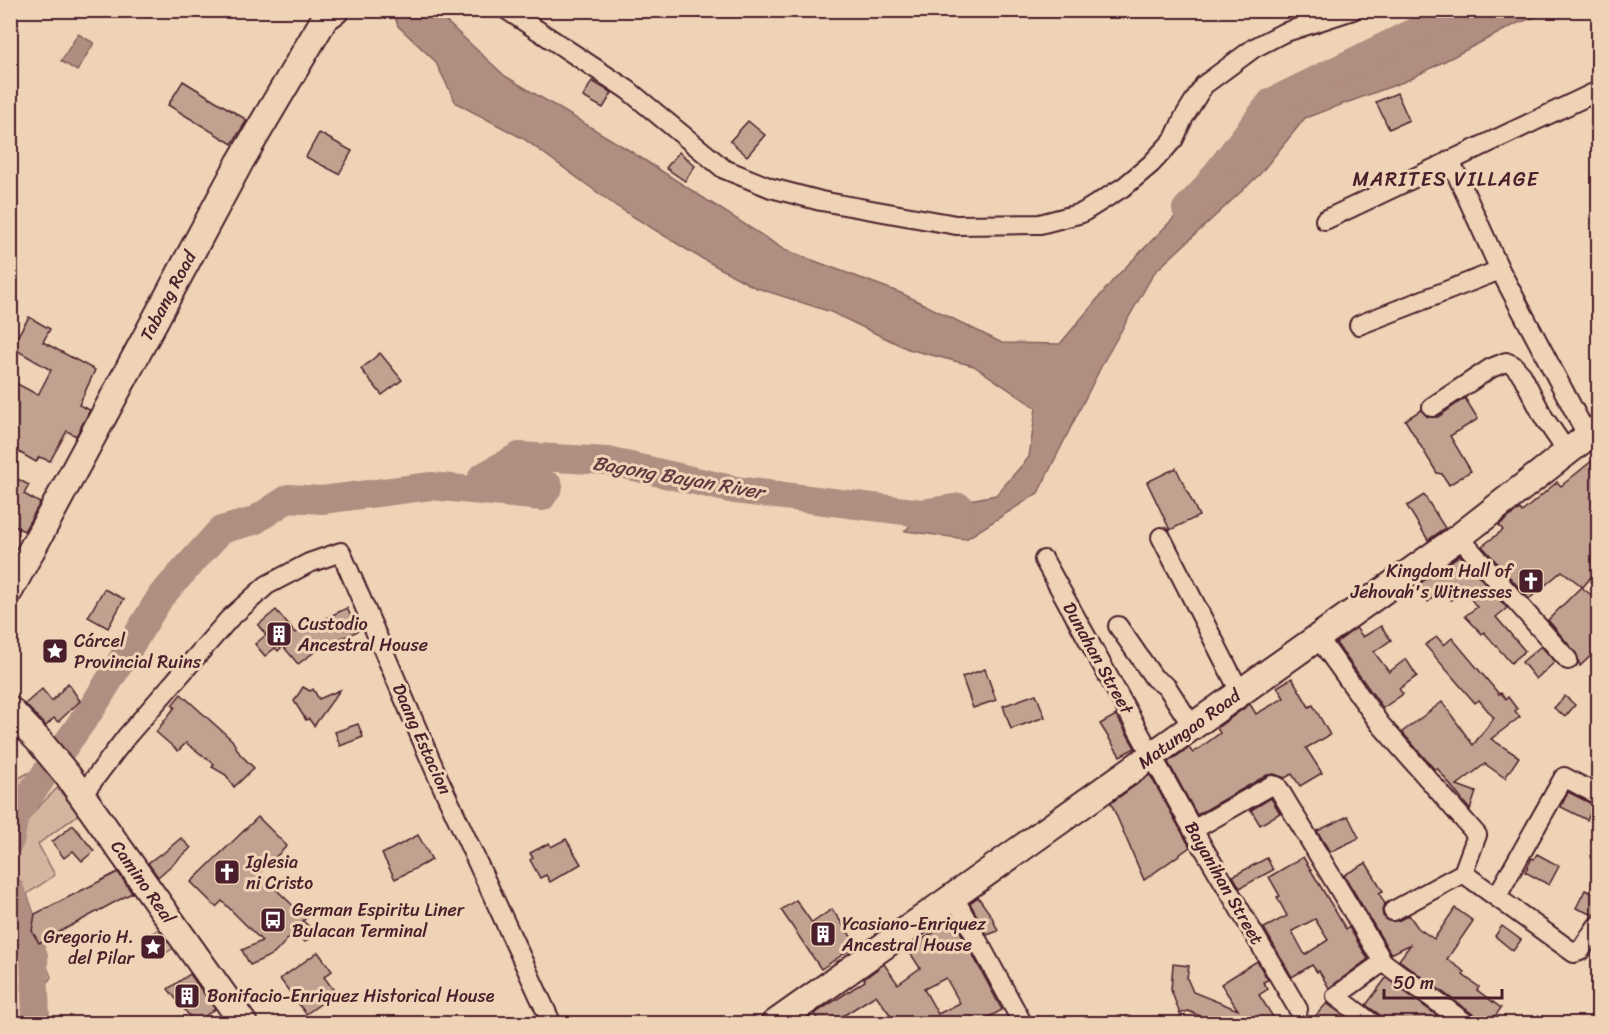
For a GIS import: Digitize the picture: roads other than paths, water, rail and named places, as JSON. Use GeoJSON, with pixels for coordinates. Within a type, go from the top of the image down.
{"type":"FeatureCollection","features":[{"type":"Feature","properties":{"kind":"main road","name":"Tabang Road"},"geometry":{"type":"LineString","coordinates":[[10,590],[240,162],[328,13]]}},
{"type":"Feature","properties":{"kind":"main road","name":"Matungao Road"},"geometry":{"type":"LineString","coordinates":[[774,1023],[1459,537],[1594,433]]}},
{"type":"Feature","properties":{"kind":"main road","name":"Camino Real"},"geometry":{"type":"LineString","coordinates":[[10,710],[75,785],[244,1023]]}},
{"type":"Feature","properties":{"kind":"street"},"geometry":{"type":"LineString","coordinates":[[507,10],[628,90],[724,169],[771,188],[821,201],[956,225],[1040,224],[1082,213],[1125,186],[1151,164],[1174,139],[1184,117],[1204,85],[1254,48],[1282,33],[1353,10]]}},
{"type":"Feature","properties":{"kind":"street"},"geometry":{"type":"LineString","coordinates":[[1325,220],[1599,91]]}},
{"type":"Feature","properties":{"kind":"street"},"geometry":{"type":"LineString","coordinates":[[1450,160],[1500,270],[1594,433]]}},
{"type":"Feature","properties":{"kind":"street"},"geometry":{"type":"LineString","coordinates":[[1359,325],[1500,270]]}},
{"type":"Feature","properties":{"kind":"street"},"geometry":{"type":"LineString","coordinates":[[1432,407],[1491,368],[1506,362],[1513,365],[1522,375],[1544,418],[1568,453]]}},
{"type":"Feature","properties":{"kind":"street"},"geometry":{"type":"LineString","coordinates":[[1161,537],[1240,692]]}},
{"type":"Feature","properties":{"kind":"street"},"geometry":{"type":"LineString","coordinates":[[1459,537],[1568,660]]}},
{"type":"Feature","properties":{"kind":"street","name":"Daang Estacion"},"geometry":{"type":"LineString","coordinates":[[75,785],[126,736],[229,619],[267,585],[309,563],[341,552],[437,775],[552,1023]]}},
{"type":"Feature","properties":{"kind":"street","name":"Dunahan Street"},"geometry":{"type":"LineString","coordinates":[[1044,560],[1151,756]]}},
{"type":"Feature","properties":{"kind":"street"},"geometry":{"type":"LineString","coordinates":[[1118,626],[1154,678],[1167,687],[1192,726]]}},
{"type":"Feature","properties":{"kind":"street"},"geometry":{"type":"LineString","coordinates":[[1317,636],[1380,724],[1477,835],[1463,873],[1393,911]]}},
{"type":"Feature","properties":{"kind":"street","name":"Bayanihan Street"},"geometry":{"type":"LineString","coordinates":[[1151,756],[1298,1009]]}},
{"type":"Feature","properties":{"kind":"street"},"geometry":{"type":"LineString","coordinates":[[1497,896],[1564,777],[1599,795]]}},
{"type":"Feature","properties":{"kind":"street"},"geometry":{"type":"LineString","coordinates":[[1193,830],[1272,785],[1277,786],[1383,962],[1467,1023]]}},
{"type":"Feature","properties":{"kind":"street"},"geometry":{"type":"LineString","coordinates":[[1463,873],[1574,954],[1580,951],[1597,926]]}},
{"type":"Feature","properties":{"kind":"street"},"geometry":{"type":"LineString","coordinates":[[954,897],[1023,1023]]}},
{"type":"Feature","properties":{"kind":"street"},"geometry":{"type":"LineString","coordinates":[[1373,1023],[1336,996],[1383,962]]}},
{"type":"Feature","properties":{"kind":"waterway"},"geometry":{"type":"LineString","coordinates":[[1186,209],[1203,191],[1271,102],[1462,10]]}},
{"type":"Feature","properties":{"kind":"waterway","name":"Bagong Bayan River"},"geometry":{"type":"LineString","coordinates":[[10,841],[15,816],[94,705],[161,596],[221,530],[254,521],[289,498],[322,500],[431,486],[542,497],[549,486],[482,477],[519,456],[608,461],[735,490],[921,513],[960,507]]}},
{"type":"Feature","properties":{"kind":"waterway","name":"Bagong Bayan River"},"geometry":{"type":"LineString","coordinates":[[10,889],[34,956],[36,1024]]}},
{"type":"Feature","properties":{"kind":"place","name":"Kingdom Hall of Jehovah's Witnesses"},"geometry":{"type":"Point","coordinates":[1531,581]}},
{"type":"Feature","properties":{"kind":"place","name":"Custodio Ancestral House"},"geometry":{"type":"Point","coordinates":[279,634]}},
{"type":"Feature","properties":{"kind":"place","name":"Cárcel Provincial Ruins"},"geometry":{"type":"Point","coordinates":[55,651]}},
{"type":"Feature","properties":{"kind":"place","name":"Iglesia ni Cristo"},"geometry":{"type":"Point","coordinates":[227,872]}},
{"type":"Feature","properties":{"kind":"place","name":"German Espiritu Liner Bulacan Terminal"},"geometry":{"type":"Point","coordinates":[273,920]}},
{"type":"Feature","properties":{"kind":"place","name":"Ycasiano-Enriquez Ancestral House"},"geometry":{"type":"Point","coordinates":[823,934]}},
{"type":"Feature","properties":{"kind":"place","name":"Gregorio H. del Pilar"},"geometry":{"type":"Point","coordinates":[153,947]}},
{"type":"Feature","properties":{"kind":"place","name":"Bonifacio-Enriquez Historical House"},"geometry":{"type":"Point","coordinates":[187,996]}},
{"type":"Feature","properties":{"kind":"district","name":"MARITES VILLAGE"},"geometry":{"type":"Point","coordinates":[1446,179]}}]}
